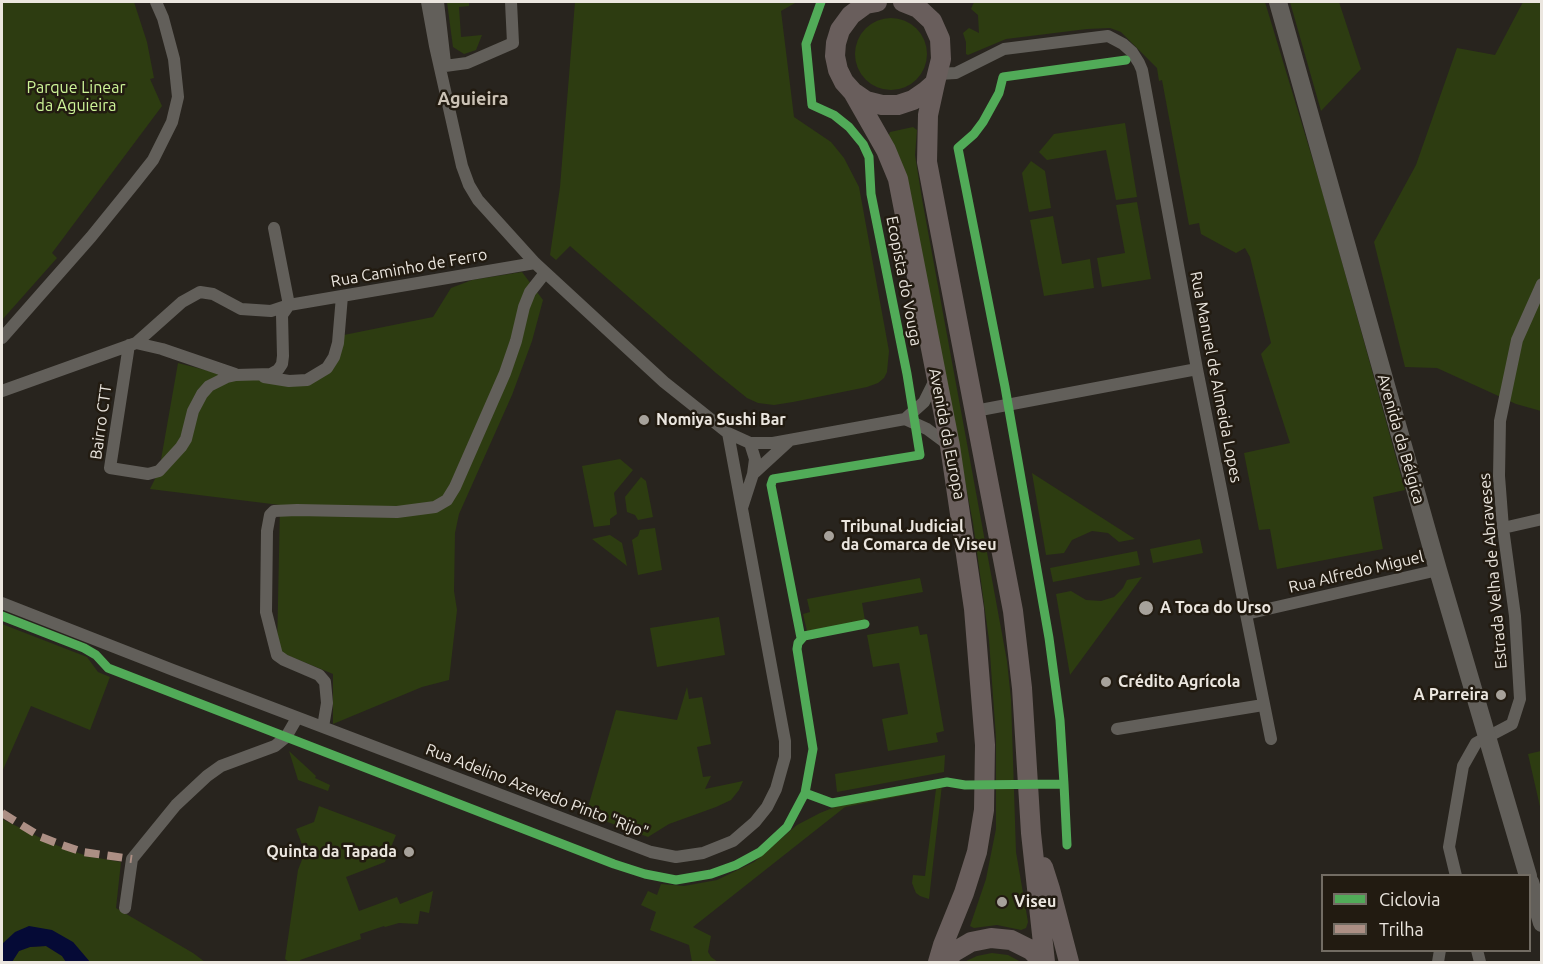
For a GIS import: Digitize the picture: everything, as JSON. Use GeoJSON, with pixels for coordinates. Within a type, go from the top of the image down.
{"type":"FeatureCollection","features":[{"type":"Feature","properties":{"kind":"main road"},"geometry":{"type":"LineString","coordinates":[[840,30],[846,2]]}},
{"type":"Feature","properties":{"kind":"main road"},"geometry":{"type":"LineString","coordinates":[[840,30],[851,15],[866,4],[876,2]]}},
{"type":"Feature","properties":{"kind":"main road","name":"Avenida da Bélgica"},"geometry":{"type":"LineString","coordinates":[[1278,2],[1438,570],[1527,874]]}},
{"type":"Feature","properties":{"kind":"main road","name":"Avenida da Europa"},"geometry":{"type":"LineString","coordinates":[[912,4],[932,21],[940,39],[942,59],[928,115],[927,162],[1018,649],[1031,833],[1044,963]]}},
{"type":"Feature","properties":{"kind":"main road","name":"Avenida da Europa"},"geometry":{"type":"LineString","coordinates":[[840,30],[835,56],[838,70],[886,150],[898,179],[950,446],[973,599],[986,784],[982,831],[964,893],[938,963]]}},
{"type":"Feature","properties":{"kind":"main road"},"geometry":{"type":"LineString","coordinates":[[853,92],[866,101],[882,105],[898,105],[913,100],[937,78]]}},
{"type":"Feature","properties":{"kind":"main road"},"geometry":{"type":"LineString","coordinates":[[1031,833],[1050,889],[1069,963]]}},
{"type":"Feature","properties":{"kind":"main road"},"geometry":{"type":"LineString","coordinates":[[1531,885],[1542,922]]}},
{"type":"Feature","properties":{"kind":"main road"},"geometry":{"type":"LineString","coordinates":[[944,963],[954,952],[971,942],[991,938],[1011,940],[1031,950],[1044,963]]}},
{"type":"Feature","properties":{"kind":"street"},"geometry":{"type":"LineString","coordinates":[[2,338],[127,193],[153,160],[168,133],[178,97],[174,59],[163,18],[156,2]]}},
{"type":"Feature","properties":{"kind":"street"},"geometry":{"type":"LineString","coordinates":[[427,2],[462,166],[478,200],[545,273],[664,382],[728,433],[750,443],[761,444],[905,419],[924,402],[936,377]]}},
{"type":"Feature","properties":{"kind":"street"},"geometry":{"type":"LineString","coordinates":[[438,2],[448,100]]}},
{"type":"Feature","properties":{"kind":"street"},"geometry":{"type":"LineString","coordinates":[[445,66],[467,63],[513,43],[511,2]]}},
{"type":"Feature","properties":{"kind":"street","name":"Rua Manuel de Almeida Lopes"},"geometry":{"type":"LineString","coordinates":[[937,78],[956,73],[1004,49],[1108,36],[1132,52],[1142,70],[1197,369],[1271,739]]}},
{"type":"Feature","properties":{"kind":"street"},"geometry":{"type":"LineString","coordinates":[[274,228],[289,305]]}},
{"type":"Feature","properties":{"kind":"street","name":"Rua Caminho de Ferro"},"geometry":{"type":"LineString","coordinates":[[133,344],[182,302],[200,292],[213,294],[241,309],[270,310],[535,263]]}},
{"type":"Feature","properties":{"kind":"street"},"geometry":{"type":"LineString","coordinates":[[323,727],[327,704],[325,682],[319,675],[277,655],[266,612],[267,531],[270,515],[274,511],[297,510],[397,512],[435,507],[447,500],[455,487],[505,373],[530,292],[545,273]]}},
{"type":"Feature","properties":{"kind":"street","name":"Estrada Velha de Abraveses"},"geometry":{"type":"LineString","coordinates":[[1456,874],[1449,847],[1463,766],[1476,743],[1512,724],[1520,699],[1515,616],[1503,528],[1499,476],[1500,421],[1517,340],[1542,284]]}},
{"type":"Feature","properties":{"kind":"street","name":"Bairro CTT"},"geometry":{"type":"LineString","coordinates":[[236,375],[216,381],[202,394],[192,411],[186,439],[159,471],[148,474],[110,468],[133,344],[236,375],[280,380],[306,380],[327,368],[334,357],[338,343],[342,296]]}},
{"type":"Feature","properties":{"kind":"street","name":"Bairro CTT"},"geometry":{"type":"LineString","coordinates":[[257,376],[271,374],[282,364],[282,315],[289,305]]}},
{"type":"Feature","properties":{"kind":"street"},"geometry":{"type":"LineString","coordinates":[[2,391],[133,344]]}},
{"type":"Feature","properties":{"kind":"street"},"geometry":{"type":"LineString","coordinates":[[975,411],[1197,369]]}},
{"type":"Feature","properties":{"kind":"street"},"geometry":{"type":"LineString","coordinates":[[905,419],[927,429],[950,446]]}},
{"type":"Feature","properties":{"kind":"street","name":"Rua Adelino Azevedo Pinto \"Rijo\""},"geometry":{"type":"LineString","coordinates":[[2,603],[651,852],[676,857],[713,850],[733,841],[755,822],[767,807],[782,773],[786,749],[728,433]]}},
{"type":"Feature","properties":{"kind":"street"},"geometry":{"type":"LineString","coordinates":[[753,474],[790,440]]}},
{"type":"Feature","properties":{"kind":"street"},"geometry":{"type":"LineString","coordinates":[[741,509],[753,474],[755,459],[750,443]]}},
{"type":"Feature","properties":{"kind":"street"},"geometry":{"type":"LineString","coordinates":[[1503,528],[1542,519]]}},
{"type":"Feature","properties":{"kind":"street","name":"Rua Alfredo Miguel"},"geometry":{"type":"LineString","coordinates":[[1246,614],[1438,570]]}},
{"type":"Feature","properties":{"kind":"street"},"geometry":{"type":"LineString","coordinates":[[1117,729],[1263,705]]}},
{"type":"Feature","properties":{"kind":"street"},"geometry":{"type":"LineString","coordinates":[[125,908],[132,859],[176,804],[221,766],[275,746],[286,737],[297,718]]}},
{"type":"Feature","properties":{"kind":"green space","name":"Parque Linear da Aguieira"},"geometry":{"type":"Polygon","coordinates":[[[2,2],[134,2],[147,42],[154,78],[150,79],[162,106],[52,253],[57,258],[2,320],[2,2]]]}},
{"type":"Feature","properties":{"kind":"green space"},"geometry":{"type":"Polygon","coordinates":[[[447,2],[469,2],[469,6],[459,7],[461,37],[482,35],[476,50],[464,54],[453,47],[447,2]]]}},
{"type":"Feature","properties":{"kind":"green space"},"geometry":{"type":"Polygon","coordinates":[[[575,2],[797,2],[781,11],[794,117],[831,142],[844,158],[859,187],[889,351],[887,372],[878,383],[793,402],[774,405],[758,403],[747,398],[716,373],[570,246],[556,260],[550,255],[560,187],[575,2]]]}},
{"type":"Feature","properties":{"kind":"green space"},"geometry":{"type":"Polygon","coordinates":[[[974,2],[1265,2],[1324,197],[1405,490],[1373,497],[1383,549],[1277,569],[1270,529],[1259,530],[1244,453],[1290,443],[1261,354],[1271,343],[1250,257],[1245,248],[1236,253],[1201,234],[1199,223],[1189,225],[1162,80],[1159,81],[1157,68],[1121,32],[1110,28],[1006,39],[968,55],[963,33],[969,28],[979,33],[978,15],[971,9],[974,2]]]}},
{"type":"Feature","properties":{"kind":"green space"},"geometry":{"type":"Polygon","coordinates":[[[1290,2],[1339,2],[1361,69],[1321,111],[1290,2]]]}},
{"type":"Feature","properties":{"kind":"green space"},"geometry":{"type":"Polygon","coordinates":[[[1523,2],[1541,2],[1541,411],[1516,404],[1437,368],[1405,367],[1374,242],[1416,165],[1457,48],[1495,55],[1523,2]]]}},
{"type":"Feature","properties":{"kind":"green space"},"geometry":{"type":"Polygon","coordinates":[[[884,18],[898,18],[917,28],[927,47],[927,61],[917,80],[898,90],[884,90],[865,80],[855,61],[855,47],[865,28],[884,18]]]}},
{"type":"Feature","properties":{"kind":"green space"},"geometry":{"type":"Polygon","coordinates":[[[1125,123],[1137,197],[1116,200],[1106,150],[1047,160],[1039,152],[1054,134],[1125,123]]]}},
{"type":"Feature","properties":{"kind":"green space"},"geometry":{"type":"Polygon","coordinates":[[[913,127],[917,130],[915,155],[922,199],[1007,661],[1011,699],[1016,852],[1028,922],[1026,928],[1021,930],[997,925],[974,928],[970,926],[986,879],[996,829],[996,738],[989,640],[973,523],[911,201],[900,158],[888,138],[890,132],[913,127]]]}},
{"type":"Feature","properties":{"kind":"green space"},"geometry":{"type":"Polygon","coordinates":[[[1031,161],[1045,171],[1051,208],[1029,212],[1022,173],[1031,161]]]}},
{"type":"Feature","properties":{"kind":"green space"},"geometry":{"type":"Polygon","coordinates":[[[1137,202],[1151,279],[1102,287],[1097,258],[1125,253],[1116,205],[1137,202]]]}},
{"type":"Feature","properties":{"kind":"green space"},"geometry":{"type":"Polygon","coordinates":[[[1053,216],[1062,264],[1090,259],[1094,288],[1044,296],[1030,220],[1053,216]]]}},
{"type":"Feature","properties":{"kind":"green space"},"geometry":{"type":"Polygon","coordinates":[[[522,272],[543,300],[532,341],[512,395],[459,514],[455,533],[454,591],[457,610],[449,680],[422,687],[333,724],[333,674],[277,651],[280,505],[150,489],[159,471],[178,363],[209,371],[289,381],[327,368],[339,336],[433,317],[451,288],[472,280],[522,272]]]}},
{"type":"Feature","properties":{"kind":"green space"},"geometry":{"type":"Polygon","coordinates":[[[620,459],[633,470],[614,493],[617,514],[610,519],[610,525],[594,527],[582,466],[620,459]]]}},
{"type":"Feature","properties":{"kind":"green space"},"geometry":{"type":"Polygon","coordinates":[[[1032,473],[1135,539],[1119,542],[1108,533],[1092,531],[1072,540],[1064,553],[1046,555],[1032,473]]]}},
{"type":"Feature","properties":{"kind":"green space"},"geometry":{"type":"Polygon","coordinates":[[[641,477],[646,481],[653,517],[638,520],[635,515],[627,512],[625,497],[641,477]]]}},
{"type":"Feature","properties":{"kind":"green space"},"geometry":{"type":"Polygon","coordinates":[[[655,528],[662,570],[638,575],[632,540],[638,536],[640,530],[655,528]]]}},
{"type":"Feature","properties":{"kind":"green space"},"geometry":{"type":"Polygon","coordinates":[[[610,535],[622,543],[627,566],[592,539],[610,535]]]}},
{"type":"Feature","properties":{"kind":"green space"},"geometry":{"type":"Polygon","coordinates":[[[1200,539],[1203,553],[1153,563],[1150,549],[1200,539]]]}},
{"type":"Feature","properties":{"kind":"green space"},"geometry":{"type":"Polygon","coordinates":[[[1137,551],[1140,565],[1053,582],[1050,568],[1137,551]]]}},
{"type":"Feature","properties":{"kind":"green space"},"geometry":{"type":"Polygon","coordinates":[[[1142,577],[1070,675],[1056,594],[1071,591],[1086,600],[1101,601],[1114,597],[1127,580],[1142,577]]]}},
{"type":"Feature","properties":{"kind":"green space"},"geometry":{"type":"Polygon","coordinates":[[[920,578],[923,592],[862,603],[865,621],[807,631],[803,614],[810,612],[807,599],[920,578]]]}},
{"type":"Feature","properties":{"kind":"green space"},"geometry":{"type":"Polygon","coordinates":[[[719,617],[725,655],[657,667],[650,628],[719,617]]]}},
{"type":"Feature","properties":{"kind":"green space"},"geometry":{"type":"Polygon","coordinates":[[[2,624],[87,657],[98,672],[110,677],[90,730],[31,706],[2,772],[2,624]]]}},
{"type":"Feature","properties":{"kind":"green space"},"geometry":{"type":"Polygon","coordinates":[[[918,626],[920,635],[927,634],[944,731],[936,733],[938,742],[888,751],[882,719],[908,714],[899,663],[873,667],[867,635],[918,626]]]}},
{"type":"Feature","properties":{"kind":"green space"},"geometry":{"type":"Polygon","coordinates":[[[687,687],[689,699],[702,697],[711,744],[697,747],[703,777],[711,776],[705,789],[743,781],[739,790],[731,800],[669,824],[648,837],[586,814],[616,710],[677,720],[687,687]]]}},
{"type":"Feature","properties":{"kind":"green space"},"geometry":{"type":"Polygon","coordinates":[[[289,751],[316,776],[315,778],[330,785],[328,791],[298,780],[289,751]]]}},
{"type":"Feature","properties":{"kind":"green space"},"geometry":{"type":"Polygon","coordinates":[[[1542,751],[1541,811],[1528,754],[1542,751]]]}},
{"type":"Feature","properties":{"kind":"green space"},"geometry":{"type":"Polygon","coordinates":[[[945,755],[944,772],[837,792],[835,774],[945,755]]]}},
{"type":"Feature","properties":{"kind":"green space"},"geometry":{"type":"Polygon","coordinates":[[[942,785],[929,899],[916,893],[912,883],[913,875],[925,876],[936,789],[845,807],[693,927],[711,936],[708,952],[718,962],[692,962],[689,945],[650,930],[656,912],[641,905],[648,891],[657,895],[661,884],[684,886],[717,880],[754,862],[797,825],[820,813],[835,807],[942,785]]]}},
{"type":"Feature","properties":{"kind":"green space"},"geometry":{"type":"Polygon","coordinates":[[[319,806],[396,835],[385,862],[346,877],[359,911],[397,897],[400,904],[433,891],[429,913],[420,911],[418,924],[399,923],[384,926],[360,934],[361,939],[300,960],[300,962],[289,962],[285,959],[298,870],[305,852],[296,829],[314,822],[319,806]]]}},
{"type":"Feature","properties":{"kind":"green space"},"geometry":{"type":"Polygon","coordinates":[[[2,819],[53,844],[87,856],[121,862],[116,908],[205,962],[90,962],[73,942],[2,944],[2,819]]]}},
{"type":"Feature","properties":{"kind":"green space"},"geometry":{"type":"Polygon","coordinates":[[[46,946],[62,956],[66,962],[12,962],[19,951],[30,947],[46,946]]]}},
{"type":"Feature","properties":{"kind":"green space"},"geometry":{"type":"Polygon","coordinates":[[[992,953],[1008,955],[1021,962],[964,962],[992,953]]]}},
{"type":"Feature","properties":{"kind":"shaded area"},"geometry":{"type":"Polygon","coordinates":[[[29,926],[52,930],[73,942],[90,962],[66,962],[62,956],[46,946],[30,947],[19,951],[12,962],[2,962],[2,944],[15,932],[29,926]]]}},
{"type":"Feature","properties":{"kind":"marked path"},"geometry":{"type":"LineString","coordinates":[[2,813],[41,837],[62,845],[83,852],[132,859]]}},
{"type":"Feature","properties":{"kind":"cycle path","name":"Ecopista do Vouga"},"geometry":{"type":"LineString","coordinates":[[801,638],[771,485],[773,479],[920,455],[907,374],[871,194],[869,157],[863,144],[849,127],[834,115],[812,105],[806,44],[821,2]]}},
{"type":"Feature","properties":{"kind":"cycle path"},"geometry":{"type":"LineString","coordinates":[[1064,784],[1060,720],[1049,638],[1005,387],[958,148],[974,134],[983,122],[999,93],[1003,77],[1126,60]]}},
{"type":"Feature","properties":{"kind":"cycle path"},"geometry":{"type":"LineString","coordinates":[[2,616],[84,648],[96,655],[108,668],[614,864],[645,874],[676,880],[711,874],[736,865],[760,852],[787,827],[805,793],[813,749],[797,649],[798,643],[804,636],[865,624]]}},
{"type":"Feature","properties":{"kind":"cycle path"},"geometry":{"type":"LineString","coordinates":[[805,793],[832,803],[947,782],[965,785],[1064,784],[1067,845]]}},
{"type":"Feature","properties":{"kind":"place","name":"Nomiya Sushi Bar"},"geometry":{"type":"Point","coordinates":[644,420]}},
{"type":"Feature","properties":{"kind":"place","name":"Tribunal Judicial da Comarca de Viseu"},"geometry":{"type":"Point","coordinates":[829,536]}},
{"type":"Feature","properties":{"kind":"place","name":"A Toca do Urso"},"geometry":{"type":"Point","coordinates":[1146,608]}},
{"type":"Feature","properties":{"kind":"place","name":"Crédito Agrícola"},"geometry":{"type":"Point","coordinates":[1106,682]}},
{"type":"Feature","properties":{"kind":"place","name":"A Parreira"},"geometry":{"type":"Point","coordinates":[1501,695]}},
{"type":"Feature","properties":{"kind":"place","name":"Quinta da Tapada"},"geometry":{"type":"Point","coordinates":[409,852]}},
{"type":"Feature","properties":{"kind":"place","name":"Viseu"},"geometry":{"type":"Point","coordinates":[1002,902]}},
{"type":"Feature","properties":{"kind":"district","name":"Aguieira"},"geometry":{"type":"Point","coordinates":[473,99]}}]}
